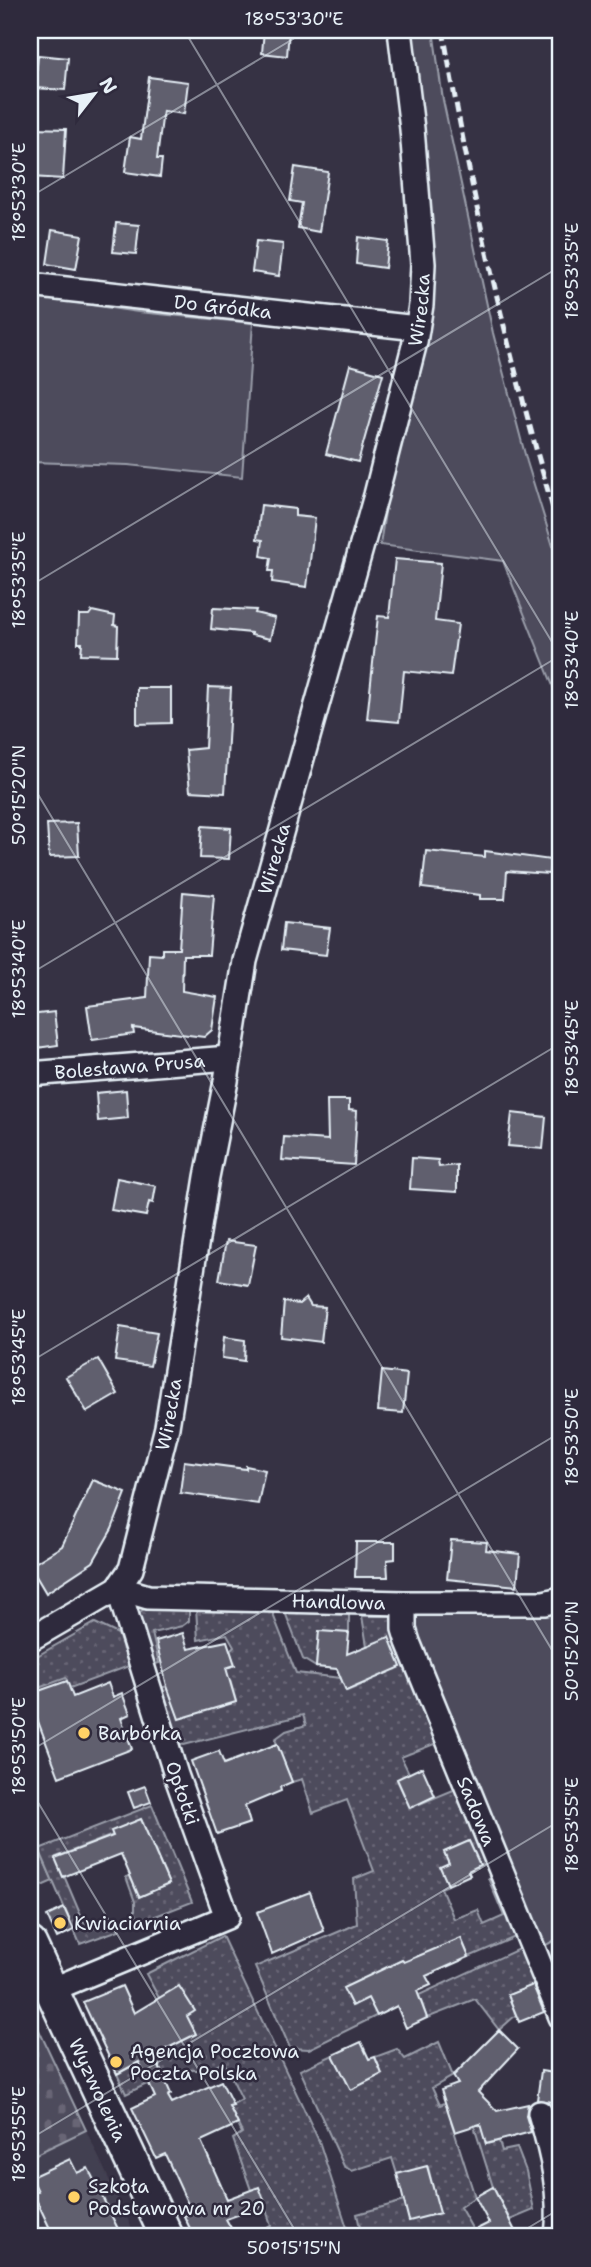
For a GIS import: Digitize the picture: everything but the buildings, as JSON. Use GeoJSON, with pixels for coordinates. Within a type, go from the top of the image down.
{"type":"FeatureCollection","features":[{"type":"Feature","properties":{"kind":"street","name":"Wirecka"},"geometry":{"type":"LineString","coordinates":[[118,1588],[131,1569],[167,1427],[245,961],[376,495],[421,306],[422,251],[412,129],[400,30]]}},
{"type":"Feature","properties":{"kind":"street","name":"Do Gródka"},"geometry":{"type":"LineString","coordinates":[[30,285],[417,328]]}},
{"type":"Feature","properties":{"kind":"street","name":"Bolesława Prusa"},"geometry":{"type":"LineString","coordinates":[[30,1073],[229,1058]]}},
{"type":"Feature","properties":{"kind":"street","name":"Handlowa"},"geometry":{"type":"LineString","coordinates":[[118,1588],[148,1597],[404,1603],[544,1603],[561,1599]]}},
{"type":"Feature","properties":{"kind":"street"},"geometry":{"type":"LineString","coordinates":[[30,1639],[118,1588]]}},
{"type":"Feature","properties":{"kind":"street","name":"Opłotki"},"geometry":{"type":"LineString","coordinates":[[51,1990],[227,1917],[176,1775],[118,1588]]}},
{"type":"Feature","properties":{"kind":"street","name":"Sadowa"},"geometry":{"type":"LineString","coordinates":[[404,1603],[404,1629],[408,1642],[561,2017]]}},
{"type":"Feature","properties":{"kind":"street","name":"Wyzwolenia"},"geometry":{"type":"LineString","coordinates":[[30,1944],[167,2237]]}},
{"type":"Feature","properties":{"kind":"street"},"geometry":{"type":"LineString","coordinates":[[540,2113],[553,2157],[559,2222],[557,2237]]}},
{"type":"Feature","properties":{"kind":"shaded area","name":"Szkoła Podstawowa nr 20"},"geometry":{"type":"Polygon","coordinates":[[[86,2130],[136,2237],[30,2237],[30,2157],[86,2130]]]}},
{"type":"Feature","properties":{"kind":"green space"},"geometry":{"type":"Polygon","coordinates":[[[409,30],[433,30],[443,100],[493,333],[527,462],[561,572],[561,706],[503,561],[380,545],[390,479],[431,306],[435,272],[433,229],[409,30]]]}},
{"type":"Feature","properties":{"kind":"green space"},"geometry":{"type":"Polygon","coordinates":[[[30,296],[138,312],[253,323],[242,477],[128,465],[30,462],[30,296]]]}},
{"type":"Feature","properties":{"kind":"green space"},"geometry":{"type":"Polygon","coordinates":[[[561,1605],[561,1937],[546,1945],[544,1952],[415,1638],[413,1617],[418,1612],[561,1605]]]}},
{"type":"Feature","properties":{"kind":"green space"},"geometry":{"type":"Polygon","coordinates":[[[148,1606],[189,1606],[189,1621],[182,1626],[152,1633],[159,1663],[151,1665],[138,1618],[140,1612],[148,1606]]]}},
{"type":"Feature","properties":{"kind":"green space"},"geometry":{"type":"Polygon","coordinates":[[[196,1607],[272,1612],[296,1673],[341,1678],[347,1691],[369,1682],[361,1664],[368,1652],[362,1616],[391,1616],[442,1741],[401,1757],[409,1773],[397,1780],[410,1808],[456,1789],[441,1758],[448,1755],[490,1861],[480,1865],[469,1841],[444,1852],[449,1863],[448,1885],[441,1888],[454,1919],[478,1910],[484,1925],[504,1916],[488,1878],[496,1875],[520,1935],[469,1957],[461,1938],[411,1978],[402,1960],[344,1988],[352,2006],[368,1998],[378,2015],[309,2049],[290,2048],[255,1967],[357,1924],[354,1879],[374,1871],[347,1800],[313,1813],[302,1779],[292,1782],[275,1739],[286,1731],[306,1725],[303,1715],[184,1745],[173,1742],[158,1689],[167,1686],[179,1718],[236,1701],[230,1680],[217,1683],[215,1671],[235,1665],[230,1650],[234,1646],[227,1634],[198,1640],[196,1607]]]}},
{"type":"Feature","properties":{"kind":"green space"},"geometry":{"type":"Polygon","coordinates":[[[285,1612],[349,1615],[349,1633],[319,1632],[316,1667],[303,1659],[285,1612]]]}},
{"type":"Feature","properties":{"kind":"green space"},"geometry":{"type":"Polygon","coordinates":[[[95,1623],[118,1634],[129,1666],[70,1688],[66,1678],[30,1691],[30,1660],[95,1623]]]}},
{"type":"Feature","properties":{"kind":"green space"},"geometry":{"type":"Polygon","coordinates":[[[152,1805],[192,1902],[135,1924],[135,1902],[126,1877],[130,1876],[139,1897],[169,1884],[141,1819],[112,1831],[113,1835],[56,1857],[84,1923],[97,1928],[115,1921],[119,1930],[80,1944],[39,1849],[152,1805]]]}},
{"type":"Feature","properties":{"kind":"green space"},"geometry":{"type":"Polygon","coordinates":[[[39,1849],[53,1881],[30,1891],[30,1853],[39,1849]]]}},
{"type":"Feature","properties":{"kind":"green space"},"geometry":{"type":"Polygon","coordinates":[[[222,1936],[319,2141],[350,2237],[258,2237],[256,2233],[271,2225],[259,2188],[251,2190],[233,2139],[242,2133],[229,2106],[242,2099],[224,2062],[207,2070],[180,2070],[164,2077],[154,2055],[196,2034],[191,2025],[174,2024],[194,2011],[179,1986],[159,1998],[146,1974],[222,1936]]]}},
{"type":"Feature","properties":{"kind":"green space"},"geometry":{"type":"Polygon","coordinates":[[[525,1946],[540,1983],[508,1995],[516,2015],[499,2030],[475,1999],[427,2018],[419,1995],[525,1946]]]}},
{"type":"Feature","properties":{"kind":"green space"},"geometry":{"type":"Polygon","coordinates":[[[30,2011],[86,2130],[30,2157],[30,2011]]]}},
{"type":"Feature","properties":{"kind":"green space"},"geometry":{"type":"Polygon","coordinates":[[[439,2042],[453,2076],[432,2088],[440,2105],[459,2097],[451,2121],[475,2197],[460,2207],[477,2237],[362,2237],[357,2214],[404,2201],[439,2213],[428,2167],[397,2174],[392,2158],[352,2171],[344,2166],[300,2070],[333,2055],[351,2089],[382,2074],[375,2057],[397,2049],[405,2059],[439,2042]]]}},
{"type":"Feature","properties":{"kind":"green space"},"geometry":{"type":"Polygon","coordinates":[[[139,2062],[149,2083],[126,2094],[117,2074],[139,2062]]]}},
{"type":"Feature","properties":{"kind":"green space"},"geometry":{"type":"Polygon","coordinates":[[[481,2124],[486,2144],[499,2141],[502,2151],[517,2148],[526,2171],[534,2210],[510,2220],[493,2187],[474,2126],[481,2124]]]}},
{"type":"Feature","properties":{"kind":"railway"},"geometry":{"type":"LineString","coordinates":[[443,30],[494,284],[561,535]]}},
{"type":"Feature","properties":{"kind":"place","name":"Barbórka"},"geometry":{"type":"Point","coordinates":[84,1733]}},
{"type":"Feature","properties":{"kind":"place","name":"Kwiaciarnia"},"geometry":{"type":"Point","coordinates":[60,1923]}},
{"type":"Feature","properties":{"kind":"place","name":"Agencja Pocztowa Poczta Polska"},"geometry":{"type":"Point","coordinates":[116,2062]}},
{"type":"Feature","properties":{"kind":"place","name":"Szkoła Podstawowa nr 20"},"geometry":{"type":"Point","coordinates":[74,2197]}}]}
